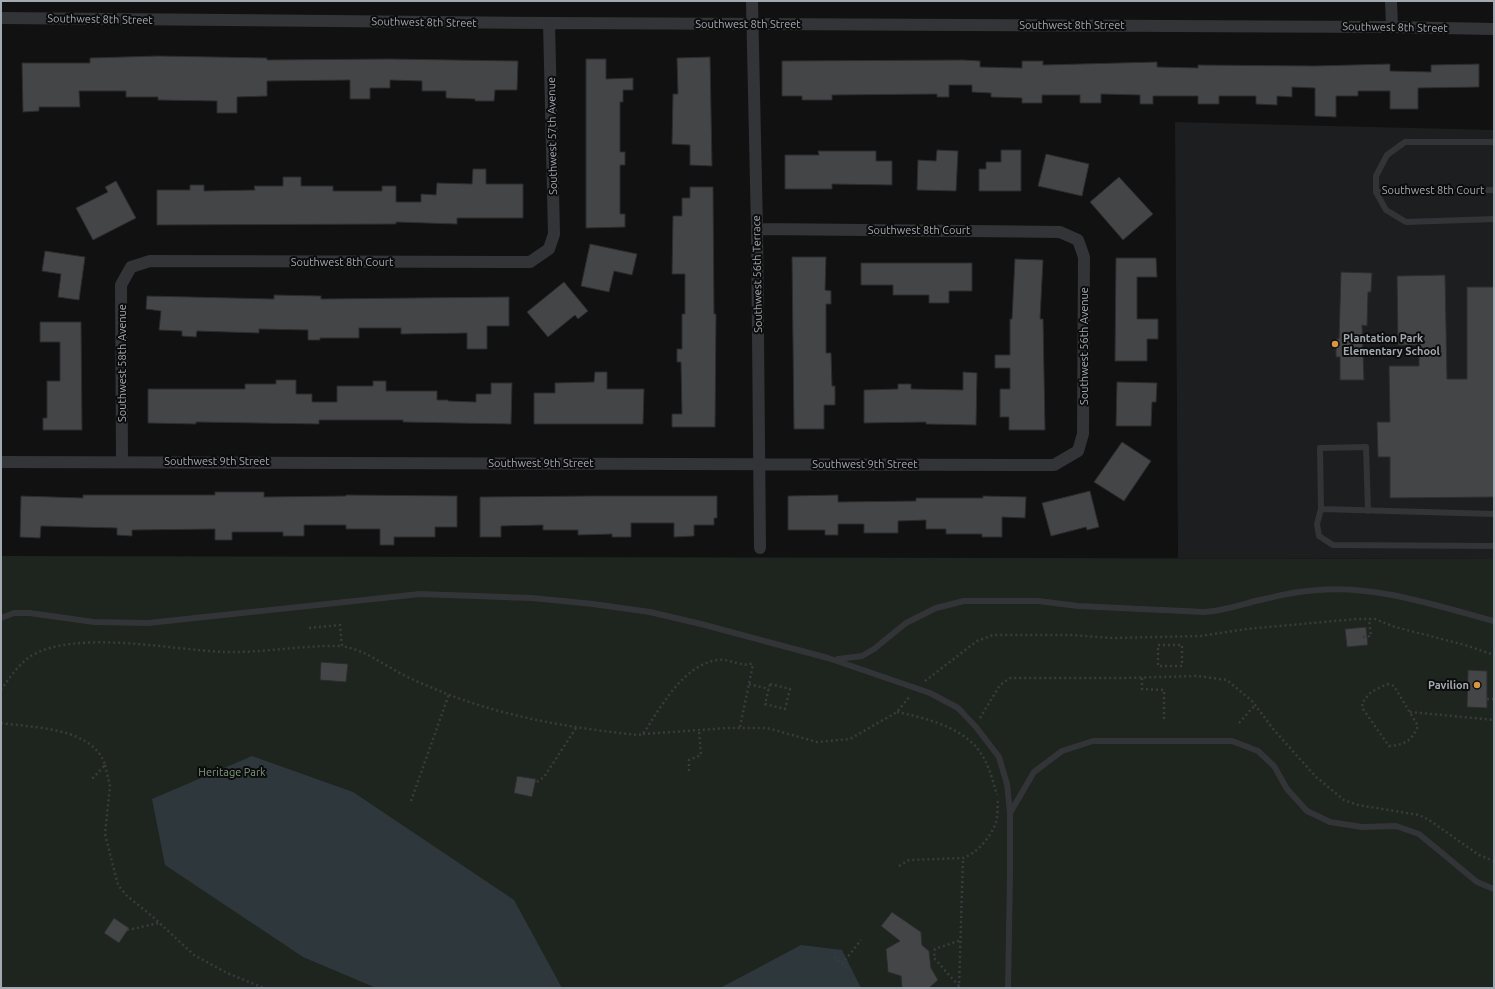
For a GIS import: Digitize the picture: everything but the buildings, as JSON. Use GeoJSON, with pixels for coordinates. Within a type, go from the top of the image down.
{"type":"FeatureCollection","features":[{"type":"Feature","properties":{"kind":"street","name":"Southwest 56th Terrace"},"geometry":{"type":"LineString","coordinates":[[752,1],[757,229],[760,548]]}},
{"type":"Feature","properties":{"kind":"street"},"geometry":{"type":"LineString","coordinates":[[1391,1],[1392,26]]}},
{"type":"Feature","properties":{"kind":"street","name":"Southwest 8th Street"},"geometry":{"type":"LineString","coordinates":[[1,18],[549,23],[1392,26],[1494,29]]}},
{"type":"Feature","properties":{"kind":"street","name":"Southwest 57th Avenue"},"geometry":{"type":"LineString","coordinates":[[549,23],[554,234],[549,249]]}},
{"type":"Feature","properties":{"kind":"street","name":"Southwest 8th Court"},"geometry":{"type":"LineString","coordinates":[[757,229],[1060,232],[1078,240]]}},
{"type":"Feature","properties":{"kind":"street","name":"Southwest 56th Avenue"},"geometry":{"type":"LineString","coordinates":[[1078,240],[1084,257],[1083,434],[1078,452]]}},
{"type":"Feature","properties":{"kind":"street","name":"Southwest 8th Court"},"geometry":{"type":"LineString","coordinates":[[131,267],[150,262],[530,262],[549,249]]}},
{"type":"Feature","properties":{"kind":"street","name":"Southwest 58th Avenue"},"geometry":{"type":"LineString","coordinates":[[122,461],[121,285],[131,267]]}},
{"type":"Feature","properties":{"kind":"street","name":"Southwest 9th Street"},"geometry":{"type":"LineString","coordinates":[[1,462],[122,461],[1054,465],[1078,452]]}},
{"type":"Feature","properties":{"kind":"lane","name":"Southwest 8th Court"},"geometry":{"type":"LineString","coordinates":[[1494,142],[1405,142],[1387,155],[1376,176],[1376,192],[1494,190]]}},
{"type":"Feature","properties":{"kind":"lane"},"geometry":{"type":"LineString","coordinates":[[1376,192],[1386,210],[1406,222],[1494,219]]}},
{"type":"Feature","properties":{"kind":"lane"},"geometry":{"type":"LineString","coordinates":[[1368,511],[1366,447],[1320,448],[1321,510],[1317,524],[1319,536],[1333,545],[1494,546]]}},
{"type":"Feature","properties":{"kind":"lane"},"geometry":{"type":"LineString","coordinates":[[1321,510],[1494,514]]}},
{"type":"Feature","properties":{"kind":"lane"},"geometry":{"type":"LineString","coordinates":[[828,658],[843,660],[862,656],[874,649],[906,624],[922,615],[936,608],[964,600],[1038,601],[1078,606],[1218,612],[1270,598],[1318,590],[1363,590],[1410,598],[1494,621]]}},
{"type":"Feature","properties":{"kind":"lane"},"geometry":{"type":"LineString","coordinates":[[1,618],[14,613],[29,613],[94,622],[148,623],[420,594],[524,598],[593,604],[650,612],[828,658],[930,693],[958,708],[976,727],[999,757],[1007,784],[1010,813],[1008,988]]}},
{"type":"Feature","properties":{"kind":"lane"},"geometry":{"type":"LineString","coordinates":[[1010,813],[1034,772],[1062,751],[1093,741],[1232,741],[1258,751],[1274,766],[1287,789],[1307,811],[1330,822],[1362,827],[1396,826],[1419,834],[1478,882],[1494,889]]}},
{"type":"Feature","properties":{"kind":"path"},"geometry":{"type":"LineString","coordinates":[[1363,637],[1371,636],[1369,619]]}},
{"type":"Feature","properties":{"kind":"path"},"geometry":{"type":"LineString","coordinates":[[920,685],[977,641],[993,635],[1071,635],[1112,638],[1201,636],[1246,629],[1375,619],[1395,627],[1465,645],[1494,655]]}},
{"type":"Feature","properties":{"kind":"path"},"geometry":{"type":"LineString","coordinates":[[309,628],[340,625],[342,646]]}},
{"type":"Feature","properties":{"kind":"path"},"geometry":{"type":"LineString","coordinates":[[1164,637],[1165,645]]}},
{"type":"Feature","properties":{"kind":"path"},"geometry":{"type":"LineString","coordinates":[[1,690],[19,667],[32,656],[49,649],[69,645],[125,643],[223,652],[318,645],[342,646],[361,650],[391,669],[475,705],[576,728],[638,735],[699,730],[767,728],[817,742],[850,739],[897,712],[912,694]]}},
{"type":"Feature","properties":{"kind":"path"},"geometry":{"type":"LineString","coordinates":[[1158,645],[1165,645],[1182,645],[1182,666],[1158,666],[1158,645]]}},
{"type":"Feature","properties":{"kind":"path"},"geometry":{"type":"LineString","coordinates":[[643,734],[669,695],[694,668],[718,660],[746,666],[753,663],[740,728]]}},
{"type":"Feature","properties":{"kind":"path"},"geometry":{"type":"LineString","coordinates":[[980,718],[1000,685],[1010,678],[1142,678],[1198,676],[1227,680],[1255,705],[1274,730],[1316,777],[1344,800],[1358,805],[1419,815],[1429,820],[1479,855],[1494,861]]}},
{"type":"Feature","properties":{"kind":"path"},"geometry":{"type":"LineString","coordinates":[[1142,678],[1142,688],[1164,690],[1164,720]]}},
{"type":"Feature","properties":{"kind":"path"},"geometry":{"type":"LineString","coordinates":[[749,684],[769,689]]}},
{"type":"Feature","properties":{"kind":"path"},"geometry":{"type":"LineString","coordinates":[[770,684],[790,689],[785,709],[765,704],[769,689],[770,684]]}},
{"type":"Feature","properties":{"kind":"path"},"geometry":{"type":"LineString","coordinates":[[1387,684],[1394,686],[1410,712],[1418,726],[1415,734],[1402,745],[1389,746],[1364,709],[1362,703],[1371,692],[1387,684]]}},
{"type":"Feature","properties":{"kind":"path"},"geometry":{"type":"LineString","coordinates":[[411,801],[449,694]]}},
{"type":"Feature","properties":{"kind":"path"},"geometry":{"type":"LineString","coordinates":[[1487,699],[1494,699]]}},
{"type":"Feature","properties":{"kind":"path"},"geometry":{"type":"LineString","coordinates":[[1240,723],[1255,705]]}},
{"type":"Feature","properties":{"kind":"path"},"geometry":{"type":"LineString","coordinates":[[897,712],[918,716],[945,726],[971,741],[982,755],[991,772],[998,798],[996,822],[983,844],[971,855],[963,858],[909,860],[899,866]]}},
{"type":"Feature","properties":{"kind":"path"},"geometry":{"type":"LineString","coordinates":[[1410,712],[1494,720]]}},
{"type":"Feature","properties":{"kind":"path"},"geometry":{"type":"LineString","coordinates":[[1,723],[55,731],[84,739],[93,745],[100,754],[105,765],[110,786],[105,834],[118,884],[127,896],[194,955],[227,973],[264,988]]}},
{"type":"Feature","properties":{"kind":"path"},"geometry":{"type":"LineString","coordinates":[[537,782],[544,777],[576,728]]}},
{"type":"Feature","properties":{"kind":"path"},"geometry":{"type":"LineString","coordinates":[[689,771],[689,760],[701,755],[699,730]]}},
{"type":"Feature","properties":{"kind":"path"},"geometry":{"type":"LineString","coordinates":[[92,779],[105,765]]}},
{"type":"Feature","properties":{"kind":"path"},"geometry":{"type":"LineString","coordinates":[[960,987],[963,858]]}},
{"type":"Feature","properties":{"kind":"path"},"geometry":{"type":"LineString","coordinates":[[127,930],[159,923]]}},
{"type":"Feature","properties":{"kind":"path"},"geometry":{"type":"LineString","coordinates":[[842,964],[860,940]]}},
{"type":"Feature","properties":{"kind":"path"},"geometry":{"type":"LineString","coordinates":[[960,987],[934,958],[935,949],[961,940]]}},
{"type":"Feature","properties":{"kind":"path"},"geometry":{"type":"LineString","coordinates":[[834,957],[849,970]]}},
{"type":"Feature","properties":{"kind":"shaded area","name":"Plantation Park Elementary School"},"geometry":{"type":"Polygon","coordinates":[[[1175,122],[1494,130],[1494,559],[1178,558],[1175,122]]]}},
{"type":"Feature","properties":{"kind":"shaded area"},"geometry":{"type":"Polygon","coordinates":[[[252,756],[353,792],[514,900],[562,988],[376,988],[303,957],[165,865],[152,799],[252,756]]]}},
{"type":"Feature","properties":{"kind":"shaded area"},"geometry":{"type":"Polygon","coordinates":[[[801,945],[842,950],[861,988],[720,988],[801,945]]]}},
{"type":"Feature","properties":{"kind":"green space","name":"Heritage Park"},"geometry":{"type":"Polygon","coordinates":[[[1,556],[1494,559],[1494,988],[1,988],[1,556]]]}},
{"type":"Feature","properties":{"kind":"place","name":"Plantation Park Elementary School"},"geometry":{"type":"Point","coordinates":[1335,344]}},
{"type":"Feature","properties":{"kind":"place","name":"Pavilion"},"geometry":{"type":"Point","coordinates":[1477,685]}}]}
